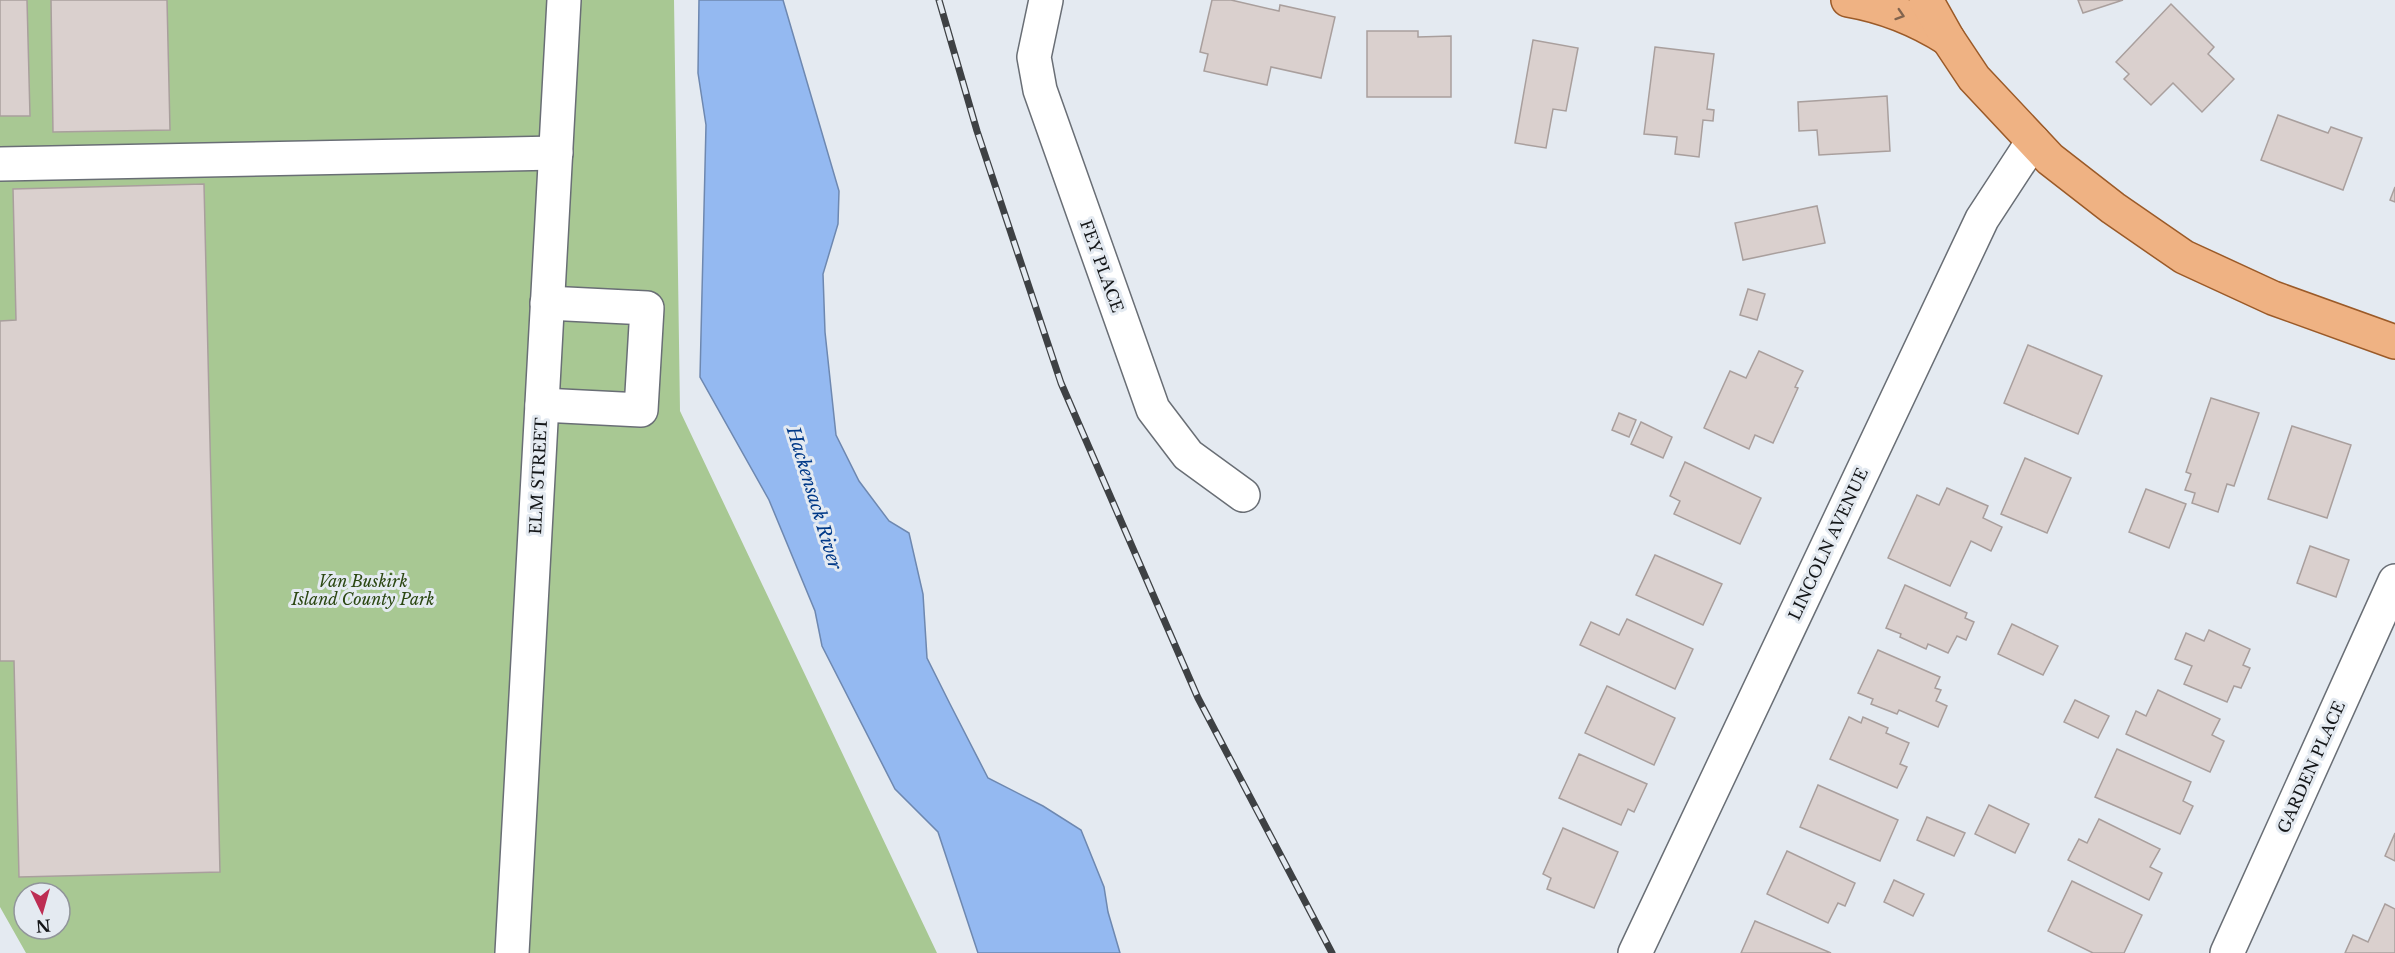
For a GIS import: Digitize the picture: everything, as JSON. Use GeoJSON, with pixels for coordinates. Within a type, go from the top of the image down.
{"type":"FeatureCollection","features":[{"type":"Feature","properties":{"kind":"main road"},"geometry":{"type":"LineString","coordinates":[[1848,0],[1906,17],[1948,39]]}},
{"type":"Feature","properties":{"kind":"main road"},"geometry":{"type":"LineString","coordinates":[[1926,0],[1974,78],[2050,159],[2091,191],[2184,256],[2272,298],[2395,342]]}},
{"type":"Feature","properties":{"kind":"street","name":"ELM STREET"},"geometry":{"type":"LineString","coordinates":[[512,953],[564,0]]}},
{"type":"Feature","properties":{"kind":"street","name":"FEY PLACE"},"geometry":{"type":"LineString","coordinates":[[1046,0],[1034,57],[1040,90],[1153,409],[1188,455],[1242,495]]}},
{"type":"Feature","properties":{"kind":"street","name":"LINCOLN AVENUE"},"geometry":{"type":"LineString","coordinates":[[1635,953],[1982,219],[2032,141]]}},
{"type":"Feature","properties":{"kind":"street"},"geometry":{"type":"LineString","coordinates":[[0,164],[556,153]]}},
{"type":"Feature","properties":{"kind":"street"},"geometry":{"type":"LineString","coordinates":[[542,405],[641,410],[647,308],[547,303]]}},
{"type":"Feature","properties":{"kind":"street","name":"GARDEN PLACE"},"geometry":{"type":"LineString","coordinates":[[2227,953],[2395,581]]}},
{"type":"Feature","properties":{"kind":"green space","name":"Van Buskirk Island County Park"},"geometry":{"type":"Polygon","coordinates":[[[0,0],[674,0],[680,411],[937,953],[26,953],[19,941],[72,941],[72,881],[12,881],[12,928],[0,907],[0,0]]]}},
{"type":"Feature","properties":{"kind":"water","name":"Hackensack River"},"geometry":{"type":"Polygon","coordinates":[[[699,0],[783,0],[839,191],[838,224],[823,274],[825,332],[836,435],[859,481],[889,521],[909,533],[923,594],[927,658],[988,778],[1043,806],[1081,830],[1104,887],[1108,912],[1120,953],[978,953],[938,832],[895,789],[822,646],[815,611],[769,500],[700,377],[706,125],[698,73],[699,0]]]}},
{"type":"Feature","properties":{"kind":"building"},"geometry":{"type":"Polygon","coordinates":[[[0,0],[27,0],[30,116],[0,116],[0,0]]]}},
{"type":"Feature","properties":{"kind":"building"},"geometry":{"type":"Polygon","coordinates":[[[51,0],[167,0],[170,130],[53,132],[51,0]]]}},
{"type":"Feature","properties":{"kind":"building"},"geometry":{"type":"Polygon","coordinates":[[[1212,0],[1231,0],[1279,11],[1280,5],[1335,17],[1321,78],[1271,67],[1267,85],[1204,71],[1208,54],[1200,52],[1212,0]]]}},
{"type":"Feature","properties":{"kind":"building"},"geometry":{"type":"Polygon","coordinates":[[[2078,0],[2123,0],[2083,13],[2078,0]]]}},
{"type":"Feature","properties":{"kind":"building"},"geometry":{"type":"Polygon","coordinates":[[[2171,4],[2214,47],[2208,54],[2234,79],[2202,112],[2173,83],[2151,105],[2124,79],[2129,74],[2116,62],[2171,4]]]}},
{"type":"Feature","properties":{"kind":"building"},"geometry":{"type":"Polygon","coordinates":[[[1367,31],[1418,31],[1418,37],[1451,36],[1451,97],[1367,97],[1367,31]]]}},
{"type":"Feature","properties":{"kind":"building"},"geometry":{"type":"Polygon","coordinates":[[[1533,40],[1578,48],[1566,111],[1553,109],[1546,148],[1515,143],[1533,40]]]}},
{"type":"Feature","properties":{"kind":"building"},"geometry":{"type":"Polygon","coordinates":[[[1655,47],[1714,54],[1707,109],[1714,110],[1713,121],[1703,120],[1699,157],[1675,154],[1677,137],[1644,134],[1655,47]]]}},
{"type":"Feature","properties":{"kind":"building"},"geometry":{"type":"Polygon","coordinates":[[[1887,96],[1890,151],[1819,155],[1817,130],[1799,131],[1798,102],[1887,96]]]}},
{"type":"Feature","properties":{"kind":"building"},"geometry":{"type":"Polygon","coordinates":[[[2278,115],[2328,133],[2331,127],[2362,138],[2343,190],[2261,160],[2278,115]]]}},
{"type":"Feature","properties":{"kind":"building"},"geometry":{"type":"Polygon","coordinates":[[[204,184],[220,872],[19,877],[14,661],[0,661],[0,321],[16,320],[13,189],[204,184]]]}},
{"type":"Feature","properties":{"kind":"building"},"geometry":{"type":"Polygon","coordinates":[[[2395,187],[2395,202],[2390,200],[2395,187]]]}},
{"type":"Feature","properties":{"kind":"building"},"geometry":{"type":"Polygon","coordinates":[[[1817,206],[1825,243],[1743,260],[1735,223],[1817,206]]]}},
{"type":"Feature","properties":{"kind":"building"},"geometry":{"type":"Polygon","coordinates":[[[1748,289],[1765,294],[1757,320],[1740,315],[1748,289]]]}},
{"type":"Feature","properties":{"kind":"building"},"geometry":{"type":"Polygon","coordinates":[[[2028,345],[2102,376],[2078,434],[2004,403],[2028,345]]]}},
{"type":"Feature","properties":{"kind":"building"},"geometry":{"type":"Polygon","coordinates":[[[1759,351],[1803,371],[1795,387],[1798,388],[1773,443],[1755,435],[1749,449],[1704,428],[1730,371],[1746,378],[1759,351]]]}},
{"type":"Feature","properties":{"kind":"building"},"geometry":{"type":"Polygon","coordinates":[[[2211,398],[2259,413],[2234,486],[2227,484],[2218,512],[2192,503],[2195,493],[2185,490],[2191,474],[2186,472],[2211,398]]]}},
{"type":"Feature","properties":{"kind":"building"},"geometry":{"type":"Polygon","coordinates":[[[1619,413],[1636,420],[1629,437],[1612,430],[1619,413]]]}},
{"type":"Feature","properties":{"kind":"building"},"geometry":{"type":"Polygon","coordinates":[[[1641,422],[1672,437],[1663,458],[1631,444],[1641,422]]]}},
{"type":"Feature","properties":{"kind":"building"},"geometry":{"type":"Polygon","coordinates":[[[2292,426],[2351,445],[2327,518],[2268,499],[2292,426]]]}},
{"type":"Feature","properties":{"kind":"building"},"geometry":{"type":"Polygon","coordinates":[[[2025,458],[2071,478],[2047,533],[2001,514],[2025,458]]]}},
{"type":"Feature","properties":{"kind":"building"},"geometry":{"type":"Polygon","coordinates":[[[1685,462],[1761,498],[1740,544],[1674,514],[1680,501],[1670,496],[1685,462]]]}},
{"type":"Feature","properties":{"kind":"building"},"geometry":{"type":"Polygon","coordinates":[[[1947,488],[1988,506],[1983,518],[2002,527],[1991,551],[1971,541],[1950,586],[1888,558],[1917,495],[1939,505],[1947,488]]]}},
{"type":"Feature","properties":{"kind":"building"},"geometry":{"type":"Polygon","coordinates":[[[2146,489],[2186,504],[2169,548],[2129,532],[2146,489]]]}},
{"type":"Feature","properties":{"kind":"building"},"geometry":{"type":"Polygon","coordinates":[[[2310,546],[2349,560],[2336,597],[2297,583],[2310,546]]]}},
{"type":"Feature","properties":{"kind":"building"},"geometry":{"type":"Polygon","coordinates":[[[1655,555],[1722,584],[1703,625],[1636,595],[1655,555]]]}},
{"type":"Feature","properties":{"kind":"building"},"geometry":{"type":"Polygon","coordinates":[[[1905,585],[1967,613],[1965,618],[1974,622],[1966,640],[1957,636],[1948,653],[1928,644],[1926,649],[1886,628],[1905,585]]]}},
{"type":"Feature","properties":{"kind":"building"},"geometry":{"type":"Polygon","coordinates":[[[1627,619],[1693,649],[1675,689],[1580,645],[1591,622],[1619,635],[1627,619]]]}},
{"type":"Feature","properties":{"kind":"building"},"geometry":{"type":"Polygon","coordinates":[[[2012,624],[2058,646],[2043,675],[1998,654],[2012,624]]]}},
{"type":"Feature","properties":{"kind":"building"},"geometry":{"type":"Polygon","coordinates":[[[2209,630],[2250,649],[2243,665],[2250,668],[2241,688],[2234,686],[2227,702],[2184,684],[2192,666],[2175,659],[2186,633],[2204,641],[2209,630]]]}},
{"type":"Feature","properties":{"kind":"building"},"geometry":{"type":"Polygon","coordinates":[[[1878,650],[1940,677],[1935,688],[1941,690],[1936,701],[1947,706],[1938,727],[1899,710],[1897,714],[1871,704],[1873,699],[1858,693],[1878,650]]]}},
{"type":"Feature","properties":{"kind":"building"},"geometry":{"type":"Polygon","coordinates":[[[1607,686],[1675,718],[1654,765],[1585,733],[1607,686]]]}},
{"type":"Feature","properties":{"kind":"building"},"geometry":{"type":"Polygon","coordinates":[[[2158,690],[2220,719],[2212,735],[2224,741],[2210,772],[2126,734],[2136,711],[2146,716],[2158,690]]]}},
{"type":"Feature","properties":{"kind":"building"},"geometry":{"type":"Polygon","coordinates":[[[2075,700],[2109,716],[2098,738],[2064,722],[2075,700]]]}},
{"type":"Feature","properties":{"kind":"building"},"geometry":{"type":"Polygon","coordinates":[[[1849,717],[1861,723],[1863,717],[1888,728],[1886,733],[1909,743],[1900,764],[1907,767],[1897,788],[1830,759],[1849,717]]]}},
{"type":"Feature","properties":{"kind":"building"},"geometry":{"type":"Polygon","coordinates":[[[2117,749],[2191,782],[2183,801],[2193,806],[2180,834],[2095,797],[2117,749]]]}},
{"type":"Feature","properties":{"kind":"building"},"geometry":{"type":"Polygon","coordinates":[[[1579,754],[1647,784],[1634,812],[1628,809],[1621,825],[1559,798],[1579,754]]]}},
{"type":"Feature","properties":{"kind":"building"},"geometry":{"type":"Polygon","coordinates":[[[1818,785],[1898,820],[1880,861],[1800,827],[1818,785]]]}},
{"type":"Feature","properties":{"kind":"building"},"geometry":{"type":"Polygon","coordinates":[[[1989,805],[2029,824],[2015,853],[1975,834],[1989,805]]]}},
{"type":"Feature","properties":{"kind":"building"},"geometry":{"type":"Polygon","coordinates":[[[1927,817],[1965,833],[1954,856],[1917,840],[1927,817]]]}},
{"type":"Feature","properties":{"kind":"building"},"geometry":{"type":"Polygon","coordinates":[[[2099,819],[2160,849],[2150,867],[2162,873],[2149,900],[2068,860],[2079,839],[2087,843],[2099,819]]]}},
{"type":"Feature","properties":{"kind":"building"},"geometry":{"type":"Polygon","coordinates":[[[1563,828],[1618,852],[1594,908],[1547,889],[1551,878],[1543,874],[1563,828]]]}},
{"type":"Feature","properties":{"kind":"building"},"geometry":{"type":"Polygon","coordinates":[[[2395,833],[2395,861],[2385,856],[2395,833]]]}},
{"type":"Feature","properties":{"kind":"building"},"geometry":{"type":"Polygon","coordinates":[[[1787,851],[1855,883],[1845,906],[1838,903],[1828,923],[1767,894],[1787,851]]]}},
{"type":"Feature","properties":{"kind":"building"},"geometry":{"type":"Polygon","coordinates":[[[1894,880],[1924,894],[1913,916],[1884,902],[1894,880]]]}},
{"type":"Feature","properties":{"kind":"building"},"geometry":{"type":"Polygon","coordinates":[[[2072,881],[2142,915],[2124,953],[2093,953],[2048,931],[2072,881]]]}},
{"type":"Feature","properties":{"kind":"building"},"geometry":{"type":"Polygon","coordinates":[[[2385,904],[2395,909],[2395,953],[2345,953],[2353,935],[2368,942],[2385,904]]]}},
{"type":"Feature","properties":{"kind":"building"},"geometry":{"type":"Polygon","coordinates":[[[1755,921],[1831,953],[1741,953],[1755,921]]]}},
{"type":"Feature","properties":{"kind":"railway"},"geometry":{"type":"LineString","coordinates":[[939,0],[977,131],[1061,383],[1198,698],[1332,953]]}}]}
